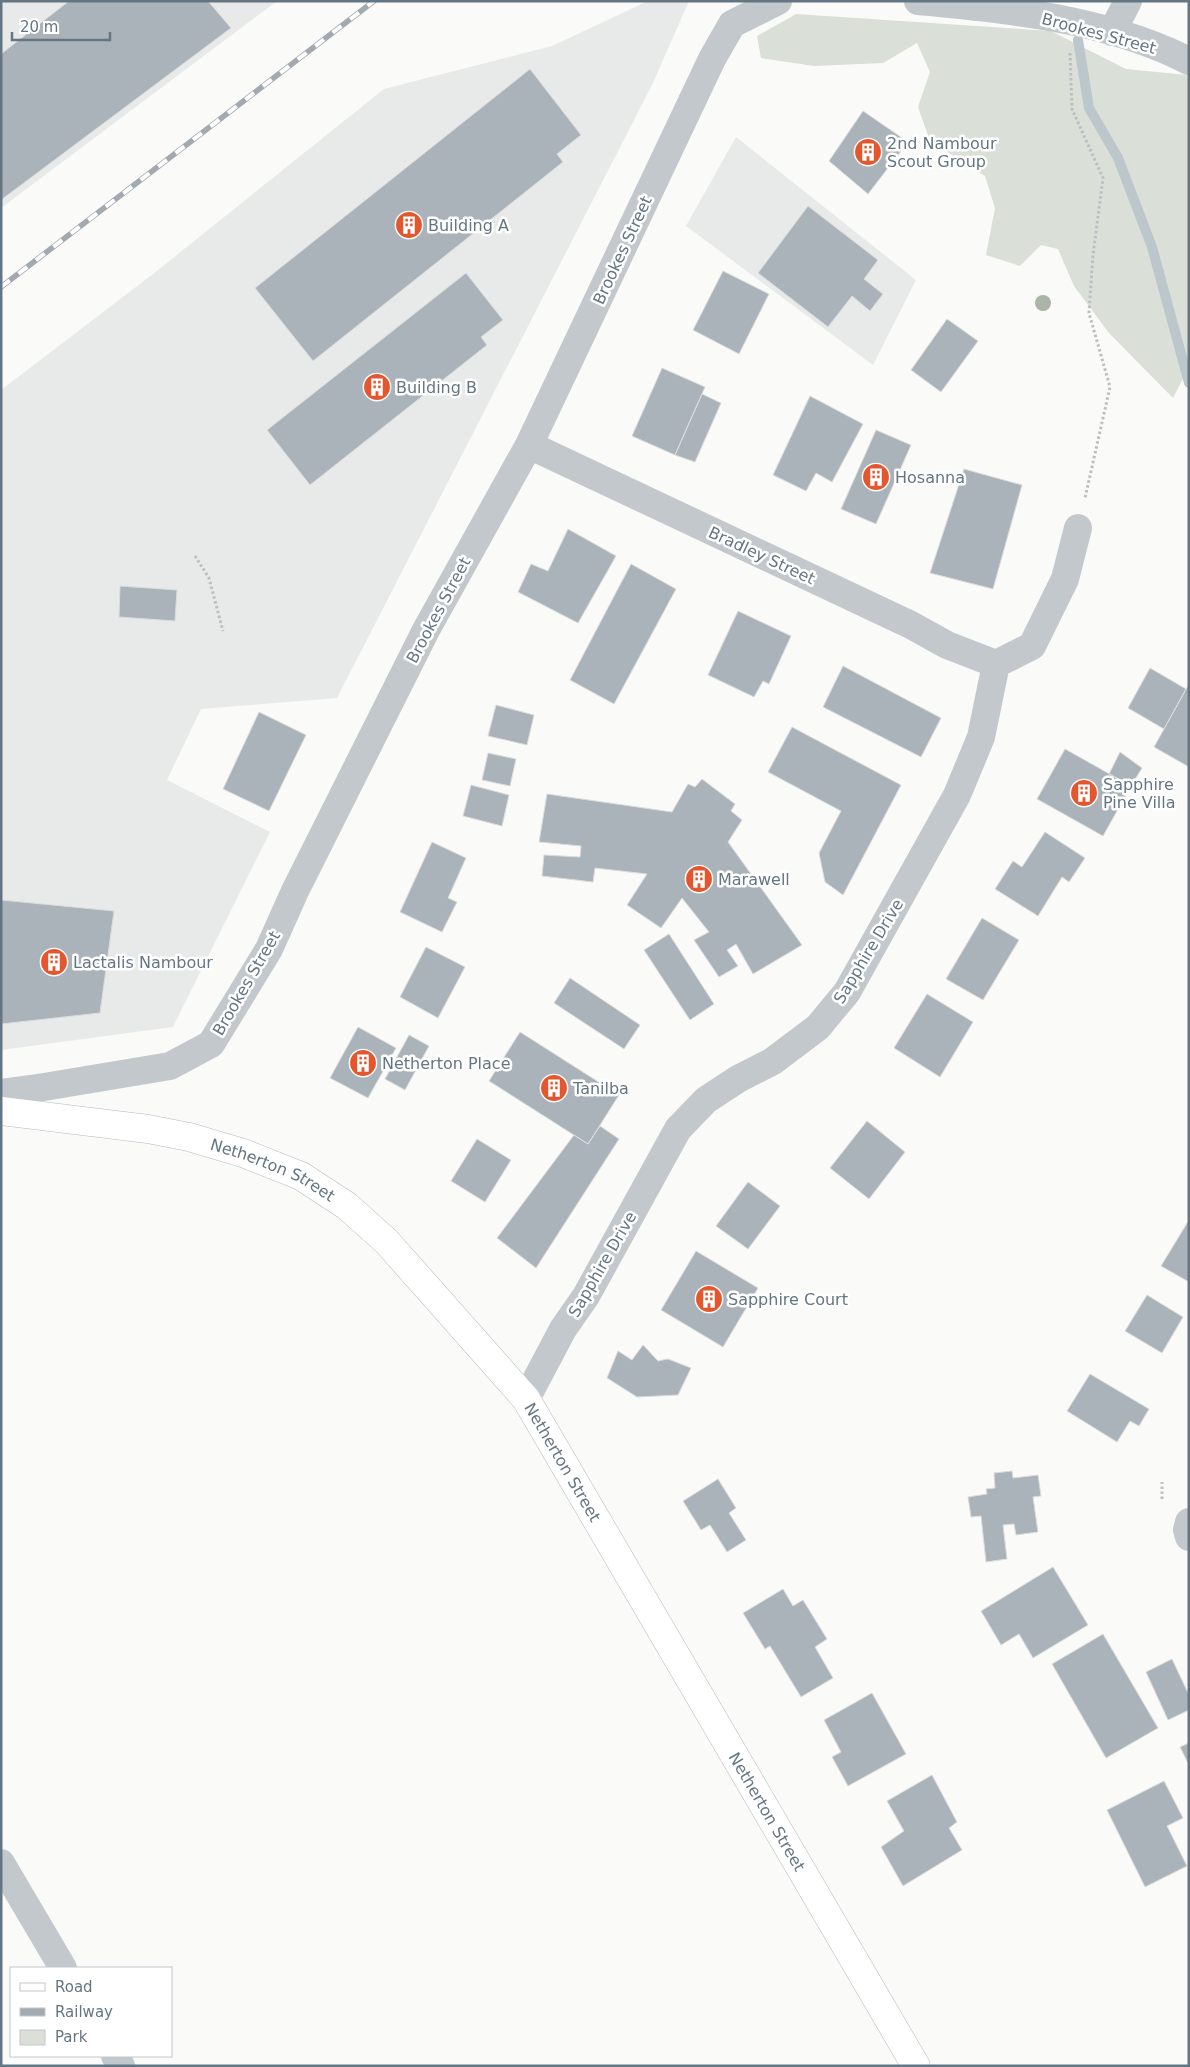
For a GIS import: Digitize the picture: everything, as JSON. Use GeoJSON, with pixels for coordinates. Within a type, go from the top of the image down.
{"type":"FeatureCollection","features":[{"type":"Feature","properties":{"kind":"main road","name":"Netherton Street"},"geometry":{"type":"LineString","coordinates":[[1,1111],[148,1129],[190,1138],[243,1153],[301,1176],[347,1206],[387,1242],[526,1399],[916,2066]]}},
{"type":"Feature","properties":{"kind":"street","name":"Brookes Street"},"geometry":{"type":"LineString","coordinates":[[1,1093],[170,1066],[211,1044],[269,949],[295,891],[426,630],[529,445],[712,59],[732,24],[778,1]]}},
{"type":"Feature","properties":{"kind":"street","name":"Brookes Street"},"geometry":{"type":"LineString","coordinates":[[918,1],[975,7],[1069,22],[1112,32],[1170,52],[1189,61]]}},
{"type":"Feature","properties":{"kind":"street"},"geometry":{"type":"LineString","coordinates":[[1112,32],[1128,1]]}},
{"type":"Feature","properties":{"kind":"street","name":"Bradley Street"},"geometry":{"type":"LineString","coordinates":[[529,445],[911,625],[947,646],[996,664]]}},
{"type":"Feature","properties":{"kind":"street"},"geometry":{"type":"LineString","coordinates":[[996,664],[1032,646],[1065,579],[1078,528]]}},
{"type":"Feature","properties":{"kind":"street","name":"Sapphire Drive"},"geometry":{"type":"LineString","coordinates":[[526,1399],[564,1329],[586,1296],[678,1129],[706,1100],[774,1061],[818,1027],[848,992],[957,795],[981,737],[996,664]]}},
{"type":"Feature","properties":{"kind":"street"},"geometry":{"type":"LineString","coordinates":[[1189,1522],[1187,1530],[1189,1537]]}},
{"type":"Feature","properties":{"kind":"street"},"geometry":{"type":"LineString","coordinates":[[1,1863],[62,1967]]}},
{"type":"Feature","properties":{"kind":"path"},"geometry":{"type":"LineString","coordinates":[[1069,22],[1072,108],[1104,178],[1093,255],[1089,313],[1110,387],[1078,528]]}},
{"type":"Feature","properties":{"kind":"path"},"geometry":{"type":"LineString","coordinates":[[195,556],[209,578],[223,631]]}},
{"type":"Feature","properties":{"kind":"path"},"geometry":{"type":"LineString","coordinates":[[1162,1482],[1162,1499]]}},
{"type":"Feature","properties":{"kind":"shaded area"},"geometry":{"type":"Polygon","coordinates":[[[1,1],[277,1],[1,208],[1,1]]]}},
{"type":"Feature","properties":{"kind":"shaded area"},"geometry":{"type":"Polygon","coordinates":[[[648,1],[689,1],[652,85],[337,698],[201,709],[167,780],[270,832],[173,1027],[1,1050],[1,390],[153,274],[384,89],[552,46],[648,1]]]}},
{"type":"Feature","properties":{"kind":"shaded area"},"geometry":{"type":"Polygon","coordinates":[[[736,137],[916,280],[873,365],[686,226],[736,137]]]}},
{"type":"Feature","properties":{"kind":"green space"},"geometry":{"type":"Polygon","coordinates":[[[796,14],[1051,31],[1126,69],[1187,75],[1189,83],[1189,367],[1173,398],[1109,333],[1074,286],[1058,249],[1041,245],[1020,266],[986,255],[995,208],[985,176],[930,141],[918,107],[930,72],[917,43],[883,63],[814,66],[761,58],[757,36],[796,14]]]}},
{"type":"Feature","properties":{"kind":"building"},"geometry":{"type":"Polygon","coordinates":[[[69,1],[208,1],[231,28],[1,200],[1,54],[69,1]]]}},
{"type":"Feature","properties":{"kind":"building","name":"Building A"},"geometry":{"type":"Polygon","coordinates":[[[530,69],[581,135],[557,154],[563,162],[313,361],[255,288],[530,69]]]}},
{"type":"Feature","properties":{"kind":"building","name":"2nd Nambour Scout Group"},"geometry":{"type":"Polygon","coordinates":[[[863,111],[908,142],[868,194],[829,161],[863,111]]]}},
{"type":"Feature","properties":{"kind":"building"},"geometry":{"type":"Polygon","coordinates":[[[808,206],[878,260],[864,279],[883,294],[870,311],[852,296],[828,327],[758,273],[808,206]]]}},
{"type":"Feature","properties":{"kind":"building"},"geometry":{"type":"Polygon","coordinates":[[[723,271],[769,294],[739,354],[693,330],[723,271]]]}},
{"type":"Feature","properties":{"kind":"building","name":"Building B"},"geometry":{"type":"Polygon","coordinates":[[[466,273],[503,320],[481,337],[487,345],[310,485],[267,430],[466,273]]]}},
{"type":"Feature","properties":{"kind":"building"},"geometry":{"type":"Polygon","coordinates":[[[947,319],[978,341],[941,392],[911,370],[947,319]]]}},
{"type":"Feature","properties":{"kind":"building"},"geometry":{"type":"Polygon","coordinates":[[[662,368],[705,387],[675,455],[632,436],[662,368]]]}},
{"type":"Feature","properties":{"kind":"building"},"geometry":{"type":"Polygon","coordinates":[[[702,394],[721,403],[695,462],[675,455],[702,394]]]}},
{"type":"Feature","properties":{"kind":"building"},"geometry":{"type":"Polygon","coordinates":[[[810,396],[863,424],[832,482],[816,473],[806,491],[773,475],[810,396]]]}},
{"type":"Feature","properties":{"kind":"building","name":"Hosanna"},"geometry":{"type":"Polygon","coordinates":[[[876,430],[911,445],[876,524],[841,509],[876,430]]]}},
{"type":"Feature","properties":{"kind":"building"},"geometry":{"type":"Polygon","coordinates":[[[964,469],[1022,485],[993,589],[930,573],[964,469]]]}},
{"type":"Feature","properties":{"kind":"building"},"geometry":{"type":"Polygon","coordinates":[[[568,529],[616,556],[578,623],[518,592],[531,564],[548,571],[568,529]]]}},
{"type":"Feature","properties":{"kind":"building"},"geometry":{"type":"Polygon","coordinates":[[[631,564],[676,589],[614,704],[570,680],[631,564]]]}},
{"type":"Feature","properties":{"kind":"building"},"geometry":{"type":"Polygon","coordinates":[[[120,586],[177,590],[175,621],[119,617],[120,586]]]}},
{"type":"Feature","properties":{"kind":"building"},"geometry":{"type":"Polygon","coordinates":[[[738,611],[791,636],[769,684],[763,681],[754,697],[708,675],[738,611]]]}},
{"type":"Feature","properties":{"kind":"building"},"geometry":{"type":"Polygon","coordinates":[[[843,666],[941,718],[921,757],[823,707],[843,666]]]}},
{"type":"Feature","properties":{"kind":"building"},"geometry":{"type":"Polygon","coordinates":[[[1150,668],[1186,689],[1164,729],[1128,708],[1150,668]]]}},
{"type":"Feature","properties":{"kind":"building"},"geometry":{"type":"Polygon","coordinates":[[[1189,684],[1189,767],[1154,747],[1189,684]]]}},
{"type":"Feature","properties":{"kind":"building"},"geometry":{"type":"Polygon","coordinates":[[[496,705],[534,715],[527,745],[488,736],[496,705]]]}},
{"type":"Feature","properties":{"kind":"building"},"geometry":{"type":"Polygon","coordinates":[[[259,712],[306,735],[269,811],[223,789],[259,712]]]}},
{"type":"Feature","properties":{"kind":"building"},"geometry":{"type":"Polygon","coordinates":[[[792,727],[901,785],[843,895],[825,882],[819,853],[841,811],[768,772],[792,727]]]}},
{"type":"Feature","properties":{"kind":"building","name":"Sapphire Pine Villa"},"geometry":{"type":"Polygon","coordinates":[[[1065,749],[1131,786],[1103,836],[1037,799],[1065,749]]]}},
{"type":"Feature","properties":{"kind":"building"},"geometry":{"type":"Polygon","coordinates":[[[1120,752],[1142,768],[1131,786],[1109,774],[1120,752]]]}},
{"type":"Feature","properties":{"kind":"building"},"geometry":{"type":"Polygon","coordinates":[[[488,753],[516,759],[510,786],[482,780],[488,753]]]}},
{"type":"Feature","properties":{"kind":"building","name":"Marawell"},"geometry":{"type":"Polygon","coordinates":[[[702,779],[735,804],[731,811],[742,820],[728,842],[802,945],[753,974],[736,944],[727,950],[738,966],[719,977],[694,940],[709,932],[682,898],[661,928],[627,905],[647,874],[595,868],[593,882],[542,876],[544,855],[580,857],[581,846],[539,842],[547,794],[672,812],[688,784],[695,787],[702,779]]]}},
{"type":"Feature","properties":{"kind":"building"},"geometry":{"type":"Polygon","coordinates":[[[471,785],[509,795],[502,826],[463,816],[471,785]]]}},
{"type":"Feature","properties":{"kind":"building"},"geometry":{"type":"Polygon","coordinates":[[[1045,832],[1085,858],[1069,882],[1062,877],[1038,916],[995,889],[1013,861],[1022,867],[1045,832]]]}},
{"type":"Feature","properties":{"kind":"building"},"geometry":{"type":"Polygon","coordinates":[[[432,842],[466,858],[448,898],[457,902],[442,932],[400,912],[432,842]]]}},
{"type":"Feature","properties":{"kind":"building","name":"Lactalis Nambour"},"geometry":{"type":"Polygon","coordinates":[[[1,900],[114,911],[100,1013],[1,1024],[1,900]]]}},
{"type":"Feature","properties":{"kind":"building"},"geometry":{"type":"Polygon","coordinates":[[[982,918],[1019,940],[983,1000],[946,979],[982,918]]]}},
{"type":"Feature","properties":{"kind":"building"},"geometry":{"type":"Polygon","coordinates":[[[669,934],[714,1004],[690,1020],[644,950],[669,934]]]}},
{"type":"Feature","properties":{"kind":"building"},"geometry":{"type":"Polygon","coordinates":[[[426,947],[465,967],[438,1018],[400,997],[426,947]]]}},
{"type":"Feature","properties":{"kind":"building"},"geometry":{"type":"Polygon","coordinates":[[[570,978],[640,1025],[624,1049],[554,1003],[570,978]]]}},
{"type":"Feature","properties":{"kind":"building"},"geometry":{"type":"Polygon","coordinates":[[[927,994],[973,1022],[940,1077],[894,1048],[927,994]]]}},
{"type":"Feature","properties":{"kind":"building","name":"Netherton Place"},"geometry":{"type":"Polygon","coordinates":[[[358,1027],[396,1048],[368,1098],[330,1078],[358,1027]]]}},
{"type":"Feature","properties":{"kind":"building","name":"Tanilba"},"geometry":{"type":"Polygon","coordinates":[[[520,1032],[619,1095],[588,1144],[489,1081],[520,1032]]]}},
{"type":"Feature","properties":{"kind":"building"},"geometry":{"type":"Polygon","coordinates":[[[409,1035],[429,1046],[405,1090],[385,1079],[409,1035]]]}},
{"type":"Feature","properties":{"kind":"building"},"geometry":{"type":"Polygon","coordinates":[[[867,1121],[905,1152],[869,1199],[830,1168],[867,1121]]]}},
{"type":"Feature","properties":{"kind":"building","name":"Tanilba"},"geometry":{"type":"Polygon","coordinates":[[[600,1126],[619,1139],[536,1268],[497,1238],[574,1135],[588,1144],[600,1126]]]}},
{"type":"Feature","properties":{"kind":"building"},"geometry":{"type":"Polygon","coordinates":[[[477,1139],[511,1160],[485,1202],[451,1181],[477,1139]]]}},
{"type":"Feature","properties":{"kind":"building"},"geometry":{"type":"Polygon","coordinates":[[[748,1182],[780,1206],[748,1249],[716,1226],[748,1182]]]}},
{"type":"Feature","properties":{"kind":"building"},"geometry":{"type":"Polygon","coordinates":[[[1189,1220],[1189,1282],[1161,1266],[1189,1220]]]}},
{"type":"Feature","properties":{"kind":"building","name":"Sapphire Court"},"geometry":{"type":"Polygon","coordinates":[[[696,1251],[758,1288],[723,1347],[661,1310],[696,1251]]]}},
{"type":"Feature","properties":{"kind":"building"},"geometry":{"type":"Polygon","coordinates":[[[1147,1295],[1183,1317],[1162,1353],[1125,1331],[1147,1295]]]}},
{"type":"Feature","properties":{"kind":"building"},"geometry":{"type":"Polygon","coordinates":[[[643,1345],[658,1361],[668,1359],[691,1368],[678,1395],[637,1397],[607,1378],[618,1351],[632,1360],[643,1345]]]}},
{"type":"Feature","properties":{"kind":"building"},"geometry":{"type":"Polygon","coordinates":[[[1090,1374],[1149,1409],[1139,1426],[1130,1421],[1117,1442],[1067,1411],[1090,1374]]]}},
{"type":"Feature","properties":{"kind":"building"},"geometry":{"type":"Polygon","coordinates":[[[1012,1471],[1013,1478],[1038,1475],[1041,1496],[1033,1497],[1038,1532],[1016,1535],[1014,1524],[1003,1525],[1007,1559],[986,1562],[981,1516],[971,1517],[968,1497],[987,1494],[986,1489],[995,1488],[994,1473],[1012,1471]]]}},
{"type":"Feature","properties":{"kind":"building"},"geometry":{"type":"Polygon","coordinates":[[[718,1479],[736,1508],[729,1513],[746,1540],[727,1552],[710,1525],[701,1530],[683,1501],[718,1479]]]}},
{"type":"Feature","properties":{"kind":"building"},"geometry":{"type":"Polygon","coordinates":[[[1053,1567],[1088,1625],[1033,1658],[1019,1634],[1001,1645],[981,1611],[1053,1567]]]}},
{"type":"Feature","properties":{"kind":"building"},"geometry":{"type":"Polygon","coordinates":[[[783,1589],[793,1606],[803,1600],[827,1639],[815,1647],[833,1678],[801,1697],[770,1646],[765,1649],[743,1613],[783,1589]]]}},
{"type":"Feature","properties":{"kind":"building"},"geometry":{"type":"Polygon","coordinates":[[[1103,1634],[1158,1728],[1106,1758],[1052,1664],[1103,1634]]]}},
{"type":"Feature","properties":{"kind":"building"},"geometry":{"type":"Polygon","coordinates":[[[1172,1659],[1189,1695],[1189,1710],[1168,1720],[1146,1672],[1172,1659]]]}},
{"type":"Feature","properties":{"kind":"building"},"geometry":{"type":"Polygon","coordinates":[[[872,1693],[906,1754],[848,1786],[832,1757],[841,1752],[824,1720],[872,1693]]]}},
{"type":"Feature","properties":{"kind":"building"},"geometry":{"type":"Polygon","coordinates":[[[1189,1743],[1189,1765],[1180,1747],[1189,1743]]]}},
{"type":"Feature","properties":{"kind":"building"},"geometry":{"type":"Polygon","coordinates":[[[932,1775],[957,1822],[949,1828],[962,1850],[903,1886],[881,1847],[904,1831],[887,1801],[932,1775]]]}},
{"type":"Feature","properties":{"kind":"building"},"geometry":{"type":"Polygon","coordinates":[[[1164,1781],[1183,1818],[1167,1826],[1187,1866],[1145,1887],[1107,1810],[1164,1781]]]}},
{"type":"Feature","properties":{"kind":"waterway"},"geometry":{"type":"LineString","coordinates":[[1078,40],[1089,108],[1118,158],[1152,247],[1189,383]]}},
{"type":"Feature","properties":{"kind":"railway"},"geometry":{"type":"LineString","coordinates":[[1,287],[374,1]]}},
{"type":"Feature","properties":{"kind":"place","name":"2nd Nambour Scout Group"},"geometry":{"type":"Point","coordinates":[868,152]}},
{"type":"Feature","properties":{"kind":"place","name":"Building A"},"geometry":{"type":"Point","coordinates":[409,225]}},
{"type":"Feature","properties":{"kind":"place","name":"Building B"},"geometry":{"type":"Point","coordinates":[377,387]}},
{"type":"Feature","properties":{"kind":"place","name":"Hosanna"},"geometry":{"type":"Point","coordinates":[876,477]}},
{"type":"Feature","properties":{"kind":"place","name":"Sapphire Pine Villa"},"geometry":{"type":"Point","coordinates":[1084,793]}},
{"type":"Feature","properties":{"kind":"place","name":"Marawell"},"geometry":{"type":"Point","coordinates":[699,879]}},
{"type":"Feature","properties":{"kind":"place","name":"Lactalis Nambour"},"geometry":{"type":"Point","coordinates":[54,962]}},
{"type":"Feature","properties":{"kind":"place","name":"Netherton Place"},"geometry":{"type":"Point","coordinates":[363,1063]}},
{"type":"Feature","properties":{"kind":"place","name":"Tanilba"},"geometry":{"type":"Point","coordinates":[554,1088]}},
{"type":"Feature","properties":{"kind":"place","name":"Sapphire Court"},"geometry":{"type":"Point","coordinates":[709,1299]}}]}
